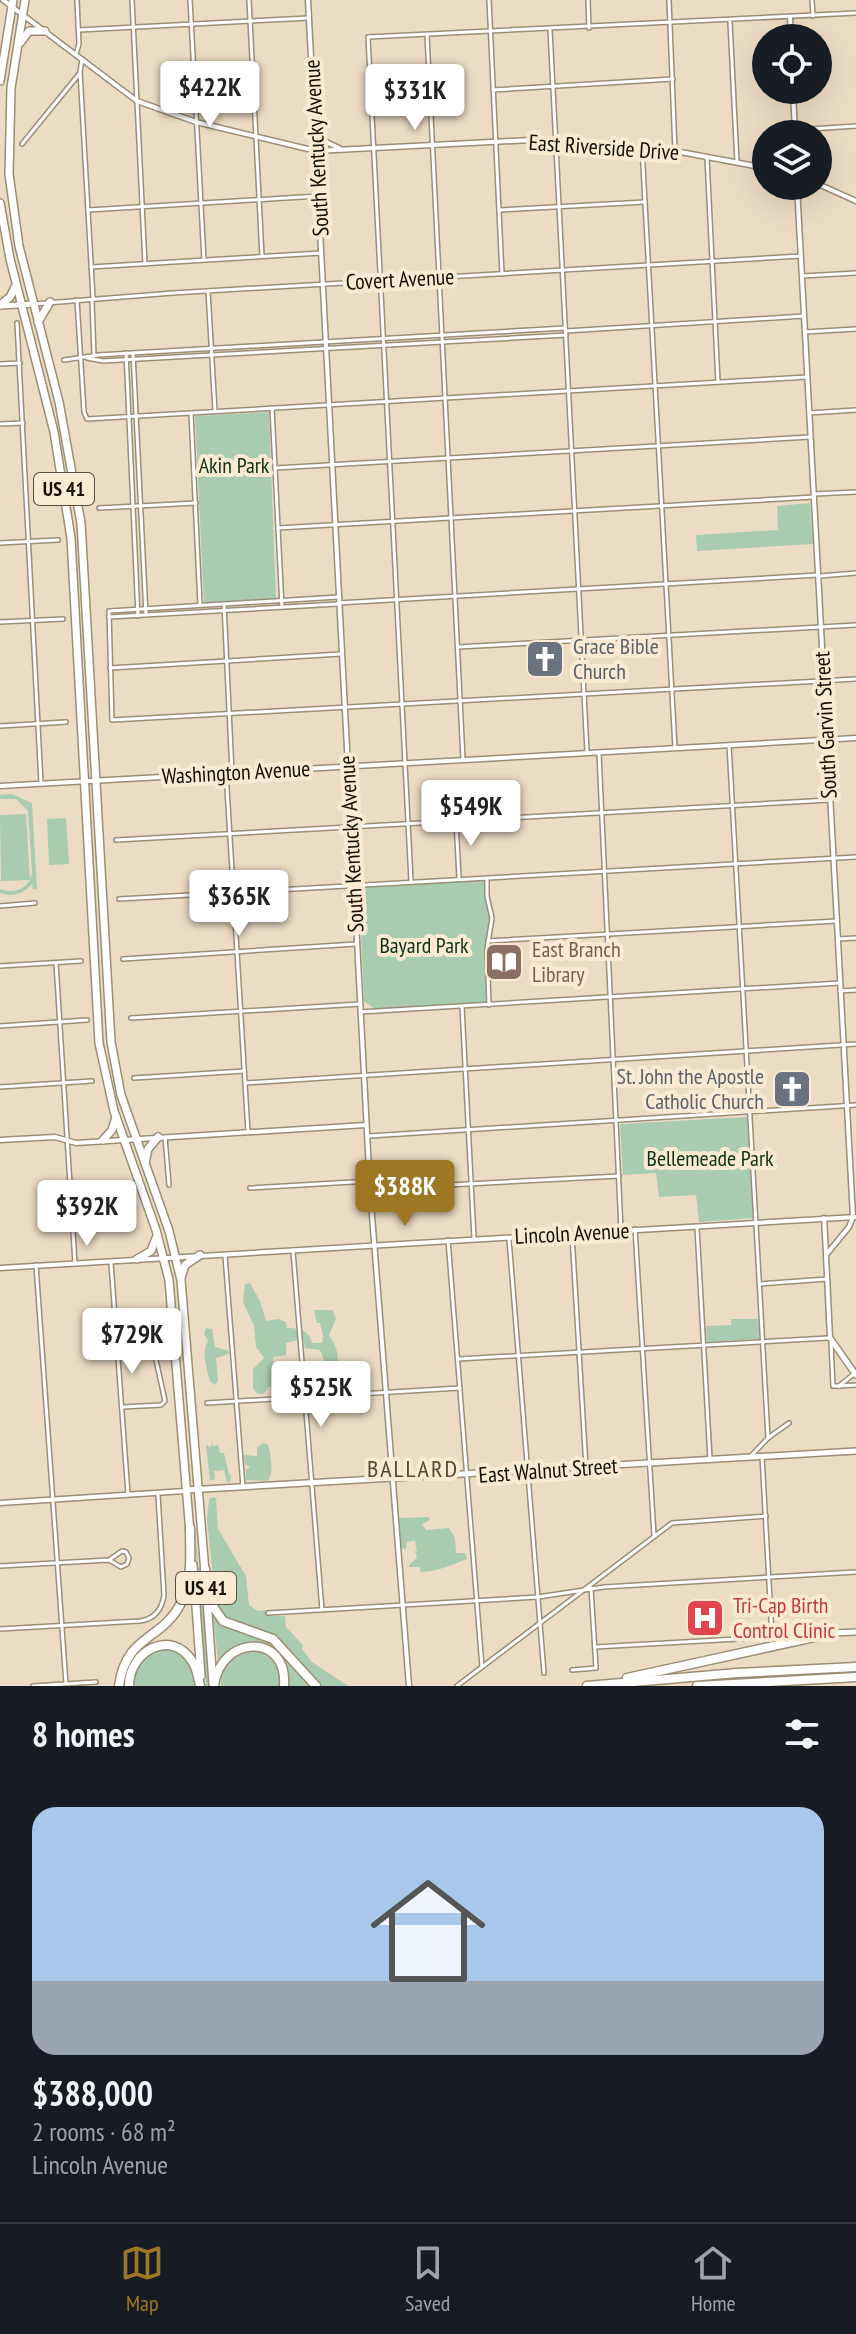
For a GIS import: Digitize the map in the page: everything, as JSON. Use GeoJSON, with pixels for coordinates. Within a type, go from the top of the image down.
{"type":"FeatureCollection","features":[{"type":"Feature","properties":{"kind":"highway","name":"US 41"},"geometry":{"type":"LineString","coordinates":[[25,0],[9,118],[9,174],[16,231],[66,431],[77,494],[85,556],[113,1057],[121,1095],[176,1256],[181,1280],[214,1686]]}},
{"type":"Feature","properties":{"kind":"highway"},"geometry":{"type":"LineString","coordinates":[[0,81],[12,3]]}},
{"type":"Feature","properties":{"kind":"highway"},"geometry":{"type":"LineString","coordinates":[[15,56],[27,32],[45,31]]}},
{"type":"Feature","properties":{"kind":"highway","name":"US 41"},"geometry":{"type":"LineString","coordinates":[[0,203],[16,285],[61,466],[73,561],[100,1052],[116,1117],[164,1257],[174,1313],[201,1686]]}},
{"type":"Feature","properties":{"kind":"highway"},"geometry":{"type":"LineString","coordinates":[[0,305],[10,297],[16,285]]}},
{"type":"Feature","properties":{"kind":"highway"},"geometry":{"type":"LineString","coordinates":[[38,322],[50,302]]}},
{"type":"Feature","properties":{"kind":"highway"},"geometry":{"type":"LineString","coordinates":[[79,654],[84,648],[90,654]]}},
{"type":"Feature","properties":{"kind":"highway"},"geometry":{"type":"LineString","coordinates":[[94,954],[100,959],[106,953]]}},
{"type":"Feature","properties":{"kind":"highway"},"geometry":{"type":"LineString","coordinates":[[103,1140],[112,1130],[116,1117]]}},
{"type":"Feature","properties":{"kind":"highway"},"geometry":{"type":"LineString","coordinates":[[145,1165],[148,1149],[161,1137]]}},
{"type":"Feature","properties":{"kind":"highway"},"geometry":{"type":"LineString","coordinates":[[137,1259],[151,1251],[156,1242],[156,1232]]}},
{"type":"Feature","properties":{"kind":"highway"},"geometry":{"type":"LineString","coordinates":[[181,1280],[185,1265],[200,1255]]}},
{"type":"Feature","properties":{"kind":"highway"},"geometry":{"type":"LineString","coordinates":[[119,1686],[122,1668],[131,1651],[170,1619],[184,1598],[189,1573],[190,1528]]}},
{"type":"Feature","properties":{"kind":"highway"},"geometry":{"type":"LineString","coordinates":[[205,1569],[214,1608],[223,1621],[273,1639],[316,1686]]}},
{"type":"Feature","properties":{"kind":"highway"},"geometry":{"type":"LineString","coordinates":[[602,1685],[833,1633]]}},
{"type":"Feature","properties":{"kind":"highway"},"geometry":{"type":"LineString","coordinates":[[129,1686],[132,1667],[139,1657],[150,1649],[165,1646],[179,1649],[189,1656],[201,1686]]}},
{"type":"Feature","properties":{"kind":"highway"},"geometry":{"type":"LineString","coordinates":[[214,1686],[218,1669],[225,1659],[239,1649],[251,1647],[269,1651],[277,1658],[284,1673],[284,1686]]}},
{"type":"Feature","properties":{"kind":"highway"},"geometry":{"type":"LineString","coordinates":[[587,1686],[856,1667]]}},
{"type":"Feature","properties":{"kind":"highway"},"geometry":{"type":"LineString","coordinates":[[697,1686],[856,1677]]}},
{"type":"Feature","properties":{"kind":"main road","name":"Covert Avenue"},"geometry":{"type":"LineString","coordinates":[[0,305],[34,304]]}},
{"type":"Feature","properties":{"kind":"main road"},"geometry":{"type":"LineString","coordinates":[[830,1338],[856,1374]]}},
{"type":"Feature","properties":{"kind":"main road","name":"East Walnut Street"},"geometry":{"type":"LineString","coordinates":[[187,1490],[856,1451]]}},
{"type":"Feature","properties":{"kind":"main road"},"geometry":{"type":"LineString","coordinates":[[833,1633],[856,1632]]}},
{"type":"Feature","properties":{"kind":"street","name":"East Riverside Drive"},"geometry":{"type":"LineString","coordinates":[[3,0],[12,3],[22,15],[137,101],[196,122],[316,151],[556,142],[675,151],[752,165]]}},
{"type":"Feature","properties":{"kind":"street"},"geometry":{"type":"LineString","coordinates":[[76,54],[79,48],[77,0]]}},
{"type":"Feature","properties":{"kind":"street"},"geometry":{"type":"LineString","coordinates":[[132,0],[145,264]]}},
{"type":"Feature","properties":{"kind":"street"},"geometry":{"type":"LineString","coordinates":[[190,0],[204,260]]}},
{"type":"Feature","properties":{"kind":"street"},"geometry":{"type":"LineString","coordinates":[[249,0],[262,256]]}},
{"type":"Feature","properties":{"kind":"street","name":"South Kentucky Avenue"},"geometry":{"type":"LineString","coordinates":[[308,0],[373,1244],[409,1686]]}},
{"type":"Feature","properties":{"kind":"street"},"geometry":{"type":"LineString","coordinates":[[489,0],[502,274]]}},
{"type":"Feature","properties":{"kind":"street"},"geometry":{"type":"LineString","coordinates":[[588,0],[589,28]]}},
{"type":"Feature","properties":{"kind":"street"},"geometry":{"type":"LineString","coordinates":[[669,0],[675,151]]}},
{"type":"Feature","properties":{"kind":"street"},"geometry":{"type":"LineString","coordinates":[[812,0],[813,16]]}},
{"type":"Feature","properties":{"kind":"street"},"geometry":{"type":"LineString","coordinates":[[411,881],[368,37],[856,13]]}},
{"type":"Feature","properties":{"kind":"street"},"geometry":{"type":"LineString","coordinates":[[790,17],[790,24]]}},
{"type":"Feature","properties":{"kind":"street"},"geometry":{"type":"LineString","coordinates":[[79,30],[309,18]]}},
{"type":"Feature","properties":{"kind":"street"},"geometry":{"type":"LineString","coordinates":[[730,21],[737,162]]}},
{"type":"Feature","properties":{"kind":"street"},"geometry":{"type":"LineString","coordinates":[[550,30],[587,752]]}},
{"type":"Feature","properties":{"kind":"street"},"geometry":{"type":"LineString","coordinates":[[427,35],[463,759]]}},
{"type":"Feature","properties":{"kind":"street"},"geometry":{"type":"LineString","coordinates":[[82,59],[80,72],[94,358]]}},
{"type":"Feature","properties":{"kind":"street"},"geometry":{"type":"LineString","coordinates":[[22,144],[80,72]]}},
{"type":"Feature","properties":{"kind":"street"},"geometry":{"type":"LineString","coordinates":[[493,90],[673,79]]}},
{"type":"Feature","properties":{"kind":"street"},"geometry":{"type":"LineString","coordinates":[[314,122],[320,136],[330,145],[355,150]]}},
{"type":"Feature","properties":{"kind":"street"},"geometry":{"type":"LineString","coordinates":[[832,128],[856,126]]}},
{"type":"Feature","properties":{"kind":"street"},"geometry":{"type":"LineString","coordinates":[[642,148],[675,748]]}},
{"type":"Feature","properties":{"kind":"street"},"geometry":{"type":"LineString","coordinates":[[707,157],[718,382]]}},
{"type":"Feature","properties":{"kind":"street"},"geometry":{"type":"LineString","coordinates":[[832,190],[856,201]]}},
{"type":"Feature","properties":{"kind":"street"},"geometry":{"type":"LineString","coordinates":[[88,210],[318,196]]}},
{"type":"Feature","properties":{"kind":"street","name":"South Garvin Street"},"geometry":{"type":"LineString","coordinates":[[798,200],[854,1217]]}},
{"type":"Feature","properties":{"kind":"street"},"geometry":{"type":"LineString","coordinates":[[499,210],[645,202]]}},
{"type":"Feature","properties":{"kind":"street"},"geometry":{"type":"LineString","coordinates":[[91,267],[321,253]]}},
{"type":"Feature","properties":{"kind":"street","name":"Covert Avenue"},"geometry":{"type":"LineString","coordinates":[[34,304],[801,256]]}},
{"type":"Feature","properties":{"kind":"street"},"geometry":{"type":"LineString","coordinates":[[802,276],[856,273]]}},
{"type":"Feature","properties":{"kind":"street"},"geometry":{"type":"LineString","coordinates":[[208,291],[215,411]]}},
{"type":"Feature","properties":{"kind":"street"},"geometry":{"type":"LineString","coordinates":[[77,300],[86,418],[807,377]]}},
{"type":"Feature","properties":{"kind":"street"},"geometry":{"type":"LineString","coordinates":[[94,358],[211,348],[383,345],[804,316]]}},
{"type":"Feature","properties":{"kind":"street"},"geometry":{"type":"LineString","coordinates":[[17,323],[41,783]]}},
{"type":"Feature","properties":{"kind":"street"},"geometry":{"type":"LineString","coordinates":[[805,332],[856,329]]}},
{"type":"Feature","properties":{"kind":"street"},"geometry":{"type":"LineString","coordinates":[[64,360],[127,360],[441,335],[565,331]]}},
{"type":"Feature","properties":{"kind":"street"},"geometry":{"type":"LineString","coordinates":[[126,353],[138,616]]}},
{"type":"Feature","properties":{"kind":"street"},"geometry":{"type":"LineString","coordinates":[[133,353],[146,615]]}},
{"type":"Feature","properties":{"kind":"street"},"geometry":{"type":"LineString","coordinates":[[0,364],[20,363]]}},
{"type":"Feature","properties":{"kind":"street"},"geometry":{"type":"LineString","coordinates":[[272,408],[282,607]]}},
{"type":"Feature","properties":{"kind":"street"},"geometry":{"type":"LineString","coordinates":[[809,413],[856,410]]}},
{"type":"Feature","properties":{"kind":"street"},"geometry":{"type":"LineString","coordinates":[[191,413],[201,612]]}},
{"type":"Feature","properties":{"kind":"street"},"geometry":{"type":"LineString","coordinates":[[0,424],[23,423]]}},
{"type":"Feature","properties":{"kind":"street"},"geometry":{"type":"LineString","coordinates":[[275,468],[810,437]]}},
{"type":"Feature","properties":{"kind":"street"},"geometry":{"type":"LineString","coordinates":[[278,528],[856,492]]}},
{"type":"Feature","properties":{"kind":"street"},"geometry":{"type":"LineString","coordinates":[[99,508],[196,503]]}},
{"type":"Feature","properties":{"kind":"street"},"geometry":{"type":"LineString","coordinates":[[0,543],[58,540]]}},
{"type":"Feature","properties":{"kind":"street"},"geometry":{"type":"LineString","coordinates":[[856,573],[396,600],[281,601],[109,611],[112,720],[856,679]]}},
{"type":"Feature","properties":{"kind":"street"},"geometry":{"type":"LineString","coordinates":[[109,617],[338,601]]}},
{"type":"Feature","properties":{"kind":"street"},"geometry":{"type":"LineString","coordinates":[[224,604],[230,832],[248,1132]]}},
{"type":"Feature","properties":{"kind":"street"},"geometry":{"type":"LineString","coordinates":[[0,622],[63,619]]}},
{"type":"Feature","properties":{"kind":"street"},"geometry":{"type":"LineString","coordinates":[[458,647],[856,625]]}},
{"type":"Feature","properties":{"kind":"street"},"geometry":{"type":"LineString","coordinates":[[110,668],[341,654]]}},
{"type":"Feature","properties":{"kind":"street"},"geometry":{"type":"LineString","coordinates":[[0,726],[66,722]]}},
{"type":"Feature","properties":{"kind":"street","name":"Washington Avenue"},"geometry":{"type":"LineString","coordinates":[[0,786],[856,738]]}},
{"type":"Feature","properties":{"kind":"street"},"geometry":{"type":"LineString","coordinates":[[729,745],[768,1438]]}},
{"type":"Feature","properties":{"kind":"street"},"geometry":{"type":"LineString","coordinates":[[599,752],[621,1230]]}},
{"type":"Feature","properties":{"kind":"street"},"geometry":{"type":"LineString","coordinates":[[116,840],[829,800]]}},
{"type":"Feature","properties":{"kind":"street"},"geometry":{"type":"LineString","coordinates":[[456,820],[459,878]]}},
{"type":"Feature","properties":{"kind":"street"},"geometry":{"type":"LineString","coordinates":[[119,899],[856,857]]}},
{"type":"Feature","properties":{"kind":"street"},"geometry":{"type":"LineString","coordinates":[[487,877],[487,900],[492,918],[488,941],[489,1005]]}},
{"type":"Feature","properties":{"kind":"street"},"geometry":{"type":"LineString","coordinates":[[0,906],[35,903]]}},
{"type":"Feature","properties":{"kind":"street"},"geometry":{"type":"LineString","coordinates":[[488,941],[836,921]]}},
{"type":"Feature","properties":{"kind":"street"},"geometry":{"type":"LineString","coordinates":[[838,939],[856,938]]}},
{"type":"Feature","properties":{"kind":"street"},"geometry":{"type":"LineString","coordinates":[[123,959],[356,944]]}},
{"type":"Feature","properties":{"kind":"street"},"geometry":{"type":"LineString","coordinates":[[0,966],[81,961]]}},
{"type":"Feature","properties":{"kind":"street"},"geometry":{"type":"LineString","coordinates":[[56,963],[75,1263]]}},
{"type":"Feature","properties":{"kind":"street"},"geometry":{"type":"LineString","coordinates":[[360,1012],[840,983]]}},
{"type":"Feature","properties":{"kind":"street"},"geometry":{"type":"LineString","coordinates":[[840,991],[856,990]]}},
{"type":"Feature","properties":{"kind":"street"},"geometry":{"type":"LineString","coordinates":[[131,1018],[360,1004]]}},
{"type":"Feature","properties":{"kind":"street"},"geometry":{"type":"LineString","coordinates":[[462,1007],[474,1238]]}},
{"type":"Feature","properties":{"kind":"street"},"geometry":{"type":"LineString","coordinates":[[0,1026],[87,1020]]}},
{"type":"Feature","properties":{"kind":"street"},"geometry":{"type":"LineString","coordinates":[[245,1083],[856,1044]]}},
{"type":"Feature","properties":{"kind":"street"},"geometry":{"type":"LineString","coordinates":[[134,1078],[244,1071]]}},
{"type":"Feature","properties":{"kind":"street"},"geometry":{"type":"LineString","coordinates":[[0,1087],[92,1081]]}},
{"type":"Feature","properties":{"kind":"street"},"geometry":{"type":"LineString","coordinates":[[367,1136],[856,1105]]}},
{"type":"Feature","properties":{"kind":"street"},"geometry":{"type":"LineString","coordinates":[[0,1140],[55,1137],[76,1143],[366,1125]]}},
{"type":"Feature","properties":{"kind":"street"},"geometry":{"type":"LineString","coordinates":[[161,1137],[169,1185]]}},
{"type":"Feature","properties":{"kind":"street"},"geometry":{"type":"LineString","coordinates":[[370,1190],[619,1176]]}},
{"type":"Feature","properties":{"kind":"street"},"geometry":{"type":"LineString","coordinates":[[250,1188],[370,1181]]}},
{"type":"Feature","properties":{"kind":"street"},"geometry":{"type":"LineString","coordinates":[[826,1255],[854,1217]]}},
{"type":"Feature","properties":{"kind":"street","name":"Lincoln Avenue"},"geometry":{"type":"LineString","coordinates":[[0,1268],[854,1217]]}},
{"type":"Feature","properties":{"kind":"street"},"geometry":{"type":"LineString","coordinates":[[824,1218],[833,1386],[856,1385]]}},
{"type":"Feature","properties":{"kind":"street"},"geometry":{"type":"LineString","coordinates":[[697,1225],[710,1459]]}},
{"type":"Feature","properties":{"kind":"street"},"geometry":{"type":"LineString","coordinates":[[635,1229],[654,1535]]}},
{"type":"Feature","properties":{"kind":"street"},"geometry":{"type":"LineString","coordinates":[[572,1233],[586,1467]]}},
{"type":"Feature","properties":{"kind":"street"},"geometry":{"type":"LineString","coordinates":[[509,1236],[544,1673]]}},
{"type":"Feature","properties":{"kind":"street"},"geometry":{"type":"LineString","coordinates":[[448,1240],[482,1667]]}},
{"type":"Feature","properties":{"kind":"street"},"geometry":{"type":"LineString","coordinates":[[293,1249],[322,1610]]}},
{"type":"Feature","properties":{"kind":"street"},"geometry":{"type":"LineString","coordinates":[[225,1253],[243,1487]]}},
{"type":"Feature","properties":{"kind":"street"},"geometry":{"type":"LineString","coordinates":[[110,1260],[128,1494]]}},
{"type":"Feature","properties":{"kind":"street"},"geometry":{"type":"LineString","coordinates":[[36,1265],[66,1684]]}},
{"type":"Feature","properties":{"kind":"street"},"geometry":{"type":"LineString","coordinates":[[760,1284],[827,1279]]}},
{"type":"Feature","properties":{"kind":"street"},"geometry":{"type":"LineString","coordinates":[[121,1407],[164,1403],[147,1319]]}},
{"type":"Feature","properties":{"kind":"street"},"geometry":{"type":"LineString","coordinates":[[458,1359],[830,1338]]}},
{"type":"Feature","properties":{"kind":"street"},"geometry":{"type":"LineString","coordinates":[[839,1386],[856,1374]]}},
{"type":"Feature","properties":{"kind":"street"},"geometry":{"type":"LineString","coordinates":[[207,1403],[460,1388]]}},
{"type":"Feature","properties":{"kind":"street"},"geometry":{"type":"LineString","coordinates":[[750,1457],[768,1438],[789,1423]]}},
{"type":"Feature","properties":{"kind":"street"},"geometry":{"type":"LineString","coordinates":[[762,1456],[772,1636]]}},
{"type":"Feature","properties":{"kind":"street","name":"East Walnut Street"},"geometry":{"type":"LineString","coordinates":[[0,1503],[187,1490]]}},
{"type":"Feature","properties":{"kind":"street"},"geometry":{"type":"LineString","coordinates":[[0,1629],[149,1619],[160,1610],[164,1595],[157,1492]]}},
{"type":"Feature","properties":{"kind":"street"},"geometry":{"type":"LineString","coordinates":[[457,1686],[672,1523],[766,1516]]}},
{"type":"Feature","properties":{"kind":"street"},"geometry":{"type":"LineString","coordinates":[[0,1566],[109,1560],[122,1551],[129,1558],[127,1564],[121,1567],[109,1560]]}},
{"type":"Feature","properties":{"kind":"street"},"geometry":{"type":"LineString","coordinates":[[268,1613],[538,1597],[591,1588],[856,1572]]}},
{"type":"Feature","properties":{"kind":"street"},"geometry":{"type":"LineString","coordinates":[[572,1670],[596,1668],[591,1588]]}},
{"type":"Feature","properties":{"kind":"street"},"geometry":{"type":"LineString","coordinates":[[595,1647],[833,1633]]}},
{"type":"Feature","properties":{"kind":"street"},"geometry":{"type":"LineString","coordinates":[[33,1686],[96,1682]]}},
{"type":"Feature","properties":{"kind":"green space","name":"Akin Park"},"geometry":{"type":"Polygon","coordinates":[[[269,412],[276,599],[204,603],[195,416],[269,412]]]}},
{"type":"Feature","properties":{"kind":"green space"},"geometry":{"type":"Polygon","coordinates":[[[810,503],[813,544],[697,551],[696,535],[778,530],[777,506],[810,503]]]}},
{"type":"Feature","properties":{"kind":"green space"},"geometry":{"type":"Polygon","coordinates":[[[12,794],[32,803],[37,889],[33,889],[32,884],[21,892],[9,895],[0,893],[0,889],[17,890],[30,880],[1,881],[0,815],[26,814],[30,879],[32,873],[28,811],[16,799],[0,799],[0,795],[12,794]]]}},
{"type":"Feature","properties":{"kind":"green space"},"geometry":{"type":"Polygon","coordinates":[[[66,818],[69,864],[49,865],[47,819],[66,818]]]}},
{"type":"Feature","properties":{"kind":"green space","name":"Bayard Park"},"geometry":{"type":"Polygon","coordinates":[[[485,880],[485,897],[491,920],[486,942],[487,1002],[375,1009],[364,1001],[359,887],[485,880]]]}},
{"type":"Feature","properties":{"kind":"green space","name":"Bellemeade Park"},"geometry":{"type":"Polygon","coordinates":[[[747,1117],[753,1218],[699,1222],[696,1195],[659,1197],[656,1173],[623,1175],[620,1124],[747,1117]]]}},
{"type":"Feature","properties":{"kind":"green space"},"geometry":{"type":"Polygon","coordinates":[[[250,1283],[266,1321],[278,1319],[286,1322],[287,1328],[306,1333],[312,1343],[322,1343],[323,1335],[314,1310],[333,1310],[336,1319],[329,1335],[337,1352],[336,1370],[328,1370],[320,1350],[305,1348],[303,1339],[286,1343],[286,1355],[273,1357],[273,1363],[286,1368],[288,1385],[268,1387],[264,1394],[258,1394],[253,1389],[253,1369],[264,1358],[256,1347],[254,1326],[243,1302],[245,1284],[250,1283]]]}},
{"type":"Feature","properties":{"kind":"green space"},"geometry":{"type":"Polygon","coordinates":[[[731,1319],[758,1319],[760,1339],[707,1342],[706,1326],[731,1325],[731,1319]]]}},
{"type":"Feature","properties":{"kind":"green space"},"geometry":{"type":"Polygon","coordinates":[[[206,1328],[212,1329],[215,1347],[229,1351],[216,1358],[218,1381],[215,1385],[210,1381],[205,1362],[206,1328]]]}},
{"type":"Feature","properties":{"kind":"green space"},"geometry":{"type":"Polygon","coordinates":[[[212,1441],[213,1446],[218,1445],[220,1453],[224,1453],[230,1482],[227,1482],[224,1470],[214,1471],[215,1479],[210,1481],[206,1445],[211,1447],[212,1441]]]}},
{"type":"Feature","properties":{"kind":"green space"},"geometry":{"type":"Polygon","coordinates":[[[264,1443],[268,1445],[270,1454],[270,1477],[268,1481],[246,1480],[246,1470],[250,1467],[245,1464],[245,1455],[257,1456],[257,1447],[264,1443]]]}},
{"type":"Feature","properties":{"kind":"green space"},"geometry":{"type":"Polygon","coordinates":[[[216,1498],[218,1529],[246,1576],[249,1605],[258,1611],[265,1610],[266,1616],[285,1616],[286,1627],[303,1645],[302,1649],[312,1662],[348,1686],[322,1686],[275,1636],[229,1621],[219,1611],[207,1520],[209,1499],[216,1498]]]}},
{"type":"Feature","properties":{"kind":"green space"},"geometry":{"type":"Polygon","coordinates":[[[193,1512],[211,1686],[206,1686],[193,1512]]]}},
{"type":"Feature","properties":{"kind":"green space"},"geometry":{"type":"Polygon","coordinates":[[[429,1517],[430,1520],[422,1524],[426,1530],[449,1528],[455,1538],[456,1553],[465,1553],[467,1559],[426,1572],[420,1572],[420,1567],[409,1567],[417,1558],[415,1541],[407,1542],[406,1549],[401,1548],[399,1518],[429,1517]]]}},
{"type":"Feature","properties":{"kind":"green space"},"geometry":{"type":"Polygon","coordinates":[[[213,1614],[232,1627],[262,1636],[275,1644],[312,1686],[288,1686],[279,1659],[273,1652],[257,1644],[237,1646],[218,1662],[213,1614]]]}},
{"type":"Feature","properties":{"kind":"green space"},"geometry":{"type":"Polygon","coordinates":[[[167,1649],[180,1654],[188,1662],[195,1686],[133,1686],[135,1671],[142,1660],[167,1649]]]}},
{"type":"Feature","properties":{"kind":"green space"},"geometry":{"type":"Polygon","coordinates":[[[246,1650],[273,1660],[280,1671],[282,1686],[221,1686],[222,1673],[227,1664],[246,1650]]]}},
{"type":"Feature","properties":{"kind":"place","name":"Grace Bible Church"},"geometry":{"type":"Point","coordinates":[545,659]}},
{"type":"Feature","properties":{"kind":"place","name":"East Branch Library"},"geometry":{"type":"Point","coordinates":[504,962]}},
{"type":"Feature","properties":{"kind":"place","name":"St. John the Apostle Catholic Church"},"geometry":{"type":"Point","coordinates":[792,1089]}},
{"type":"Feature","properties":{"kind":"place","name":"Tri-Cap Birth Control Clinic"},"geometry":{"type":"Point","coordinates":[705,1618]}},
{"type":"Feature","properties":{"kind":"district","name":"BALLARD"},"geometry":{"type":"Point","coordinates":[413,1468]}}]}
